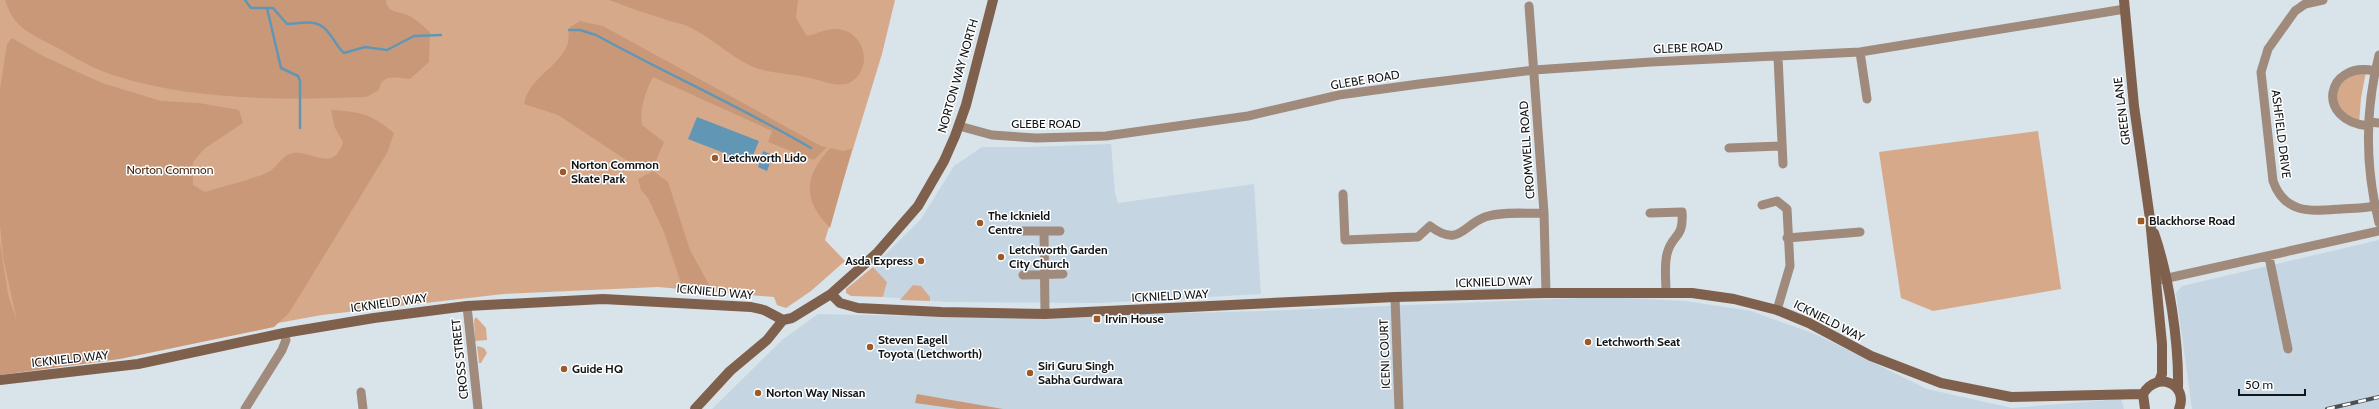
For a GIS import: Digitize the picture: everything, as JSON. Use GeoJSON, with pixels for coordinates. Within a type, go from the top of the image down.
{"type":"FeatureCollection","features":[{"type":"Feature","properties":{"kind":"street","name":"NORTON WAY NORTH"},"geometry":{"type":"LineString","coordinates":[[695,409],[730,371],[767,340],[783,320],[792,318],[831,294],[877,253],[918,206],[944,162],[959,126],[993,0]]}},
{"type":"Feature","properties":{"kind":"street","name":"ASHFIELD DRIVE"},"geometry":{"type":"LineString","coordinates":[[2323,0],[2305,4],[2295,11],[2268,49],[2262,65],[2261,72],[2273,181],[2283,199],[2301,209],[2313,211],[2377,205]]}},
{"type":"Feature","properties":{"kind":"street","name":"GLEBE ROAD"},"geometry":{"type":"LineString","coordinates":[[959,126],[992,135],[1036,138],[1106,136],[1248,116],[1339,95],[1534,70],[1651,62],[1860,52],[2124,4]]}},
{"type":"Feature","properties":{"kind":"street","name":"GREEN LANE"},"geometry":{"type":"LineString","coordinates":[[2124,4],[2129,63],[2150,219],[2156,281],[2163,360],[2162,374],[2159,381]]}},
{"type":"Feature","properties":{"kind":"street","name":"CROMWELL ROAD"},"geometry":{"type":"LineString","coordinates":[[1529,6],[1544,213],[1546,293]]}},
{"type":"Feature","properties":{"kind":"street"},"geometry":{"type":"LineString","coordinates":[[1860,52],[1868,99]]}},
{"type":"Feature","properties":{"kind":"street"},"geometry":{"type":"LineString","coordinates":[[2379,55],[2369,97],[2369,159],[2379,223]]}},
{"type":"Feature","properties":{"kind":"street"},"geometry":{"type":"LineString","coordinates":[[1778,57],[1783,164]]}},
{"type":"Feature","properties":{"kind":"street"},"geometry":{"type":"LineString","coordinates":[[2375,71],[2361,69],[2348,72],[2337,82],[2333,94],[2335,109],[2340,116],[2350,123],[2369,124],[2379,122]]}},
{"type":"Feature","properties":{"kind":"street"},"geometry":{"type":"LineString","coordinates":[[1729,148],[1782,146]]}},
{"type":"Feature","properties":{"kind":"street"},"geometry":{"type":"LineString","coordinates":[[1343,194],[1345,240],[1418,237],[1430,226],[1442,233],[1461,234],[1485,217],[1544,213]]}},
{"type":"Feature","properties":{"kind":"street"},"geometry":{"type":"LineString","coordinates":[[1762,205],[1777,201],[1787,209],[1787,238],[1790,266],[1777,310]]}},
{"type":"Feature","properties":{"kind":"street"},"geometry":{"type":"LineString","coordinates":[[1650,213],[1682,212],[1683,226],[1667,254],[1666,292]]}},
{"type":"Feature","properties":{"kind":"street","name":"GREEN LANE"},"geometry":{"type":"LineString","coordinates":[[2150,219],[2167,278],[2178,371],[2178,388],[2181,398],[2179,409]]}},
{"type":"Feature","properties":{"kind":"street"},"geometry":{"type":"LineString","coordinates":[[1044,230],[1045,314]]}},
{"type":"Feature","properties":{"kind":"street"},"geometry":{"type":"LineString","coordinates":[[1022,231],[1060,231]]}},
{"type":"Feature","properties":{"kind":"street"},"geometry":{"type":"LineString","coordinates":[[2156,281],[2269,257],[2379,231]]}},
{"type":"Feature","properties":{"kind":"street"},"geometry":{"type":"LineString","coordinates":[[1787,238],[1860,232]]}},
{"type":"Feature","properties":{"kind":"street"},"geometry":{"type":"LineString","coordinates":[[2269,257],[2288,349]]}},
{"type":"Feature","properties":{"kind":"street"},"geometry":{"type":"LineString","coordinates":[[1023,275],[1063,274]]}},
{"type":"Feature","properties":{"kind":"street","name":"ICKNIELD WAY"},"geometry":{"type":"LineString","coordinates":[[831,294],[840,303],[858,308],[941,312],[1045,314],[1395,298],[1546,293],[1666,292],[1734,299],[1777,310],[1809,323],[1871,356],[1941,383],[2011,397],[2143,394]]}},
{"type":"Feature","properties":{"kind":"street","name":"ICENI COURT"},"geometry":{"type":"LineString","coordinates":[[1395,298],[1399,409]]}},
{"type":"Feature","properties":{"kind":"street","name":"ICKNIELD WAY"},"geometry":{"type":"LineString","coordinates":[[0,380],[138,364],[284,333],[374,318],[467,306],[568,300],[627,299],[751,307],[764,310],[783,320]]}},
{"type":"Feature","properties":{"kind":"street","name":"CROSS STREET"},"geometry":{"type":"LineString","coordinates":[[467,306],[478,409]]}},
{"type":"Feature","properties":{"kind":"street"},"geometry":{"type":"LineString","coordinates":[[245,409],[282,350],[286,340],[284,333]]}},
{"type":"Feature","properties":{"kind":"street"},"geometry":{"type":"LineString","coordinates":[[2145,409],[2143,394],[2150,385],[2159,381],[2168,382],[2178,388]]}},
{"type":"Feature","properties":{"kind":"street"},"geometry":{"type":"LineString","coordinates":[[361,392],[363,409]]}},
{"type":"Feature","properties":{"kind":"shaded area"},"geometry":{"type":"Polygon","coordinates":[[[1111,144],[1115,193],[1118,203],[1254,184],[1261,294],[1100,303],[948,302],[883,297],[887,282],[873,267],[921,219],[954,166],[982,147],[1111,144]]]}},
{"type":"Feature","properties":{"kind":"shaded area"},"geometry":{"type":"Polygon","coordinates":[[[2379,240],[2379,409],[2192,409],[2176,293],[2182,286],[2379,240]]]}},
{"type":"Feature","properties":{"kind":"shaded area"},"geometry":{"type":"Polygon","coordinates":[[[1606,297],[1685,301],[1751,311],[1815,334],[1927,389],[2012,408],[2121,399],[2124,409],[712,409],[782,340],[818,314],[997,318],[1261,311],[1606,297]]]}},
{"type":"Feature","properties":{"kind":"green space","name":"Norton Common"},"geometry":{"type":"Polygon","coordinates":[[[0,0],[895,0],[882,54],[825,240],[845,261],[811,291],[786,308],[777,305],[774,297],[658,287],[503,294],[322,315],[0,373],[0,0]]]}},
{"type":"Feature","properties":{"kind":"green space"},"geometry":{"type":"Polygon","coordinates":[[[5,0],[386,0],[389,8],[410,16],[430,32],[429,62],[410,79],[386,79],[383,81],[379,90],[366,97],[238,97],[175,90],[143,84],[98,70],[24,30],[13,18],[5,0]]]}},
{"type":"Feature","properties":{"kind":"green space"},"geometry":{"type":"Polygon","coordinates":[[[609,0],[798,0],[796,18],[807,36],[833,29],[847,31],[860,43],[864,60],[862,69],[857,77],[849,83],[839,85],[803,76],[758,69],[743,62],[687,26],[609,0]]]}},
{"type":"Feature","properties":{"kind":"green space"},"geometry":{"type":"Polygon","coordinates":[[[580,21],[603,26],[821,146],[827,147],[814,160],[768,142],[772,131],[653,77],[644,100],[641,113],[642,125],[664,142],[653,168],[626,160],[558,115],[524,104],[527,95],[538,79],[564,52],[568,43],[570,27],[580,21]]]}},
{"type":"Feature","properties":{"kind":"green space"},"geometry":{"type":"Polygon","coordinates":[[[12,38],[45,57],[102,83],[161,101],[199,103],[239,110],[243,123],[204,149],[193,162],[193,185],[205,192],[265,174],[290,154],[301,153],[328,159],[334,157],[339,151],[343,142],[335,128],[331,110],[358,113],[371,117],[394,133],[387,153],[289,313],[274,327],[120,359],[0,375],[0,242],[8,294],[17,322],[3,257],[0,225],[0,89],[7,44],[12,38]]]}},
{"type":"Feature","properties":{"kind":"green space"},"geometry":{"type":"Polygon","coordinates":[[[2366,72],[2361,98],[2359,124],[2337,108],[2337,88],[2345,77],[2366,72]]]}},
{"type":"Feature","properties":{"kind":"green space"},"geometry":{"type":"Polygon","coordinates":[[[2038,131],[2061,289],[1933,311],[1901,298],[1879,152],[2038,131]]]}},
{"type":"Feature","properties":{"kind":"green space"},"geometry":{"type":"Polygon","coordinates":[[[830,148],[843,151],[852,149],[830,228],[815,207],[811,198],[810,188],[811,178],[815,169],[830,148]]]}},
{"type":"Feature","properties":{"kind":"green space"},"geometry":{"type":"Polygon","coordinates":[[[653,171],[668,182],[690,250],[713,292],[683,289],[664,232],[648,198],[641,190],[638,179],[653,171]]]}},
{"type":"Feature","properties":{"kind":"green space"},"geometry":{"type":"Polygon","coordinates":[[[873,267],[887,282],[883,297],[851,296],[846,293],[846,289],[873,267]]]}},
{"type":"Feature","properties":{"kind":"green space"},"geometry":{"type":"Polygon","coordinates":[[[913,285],[921,286],[930,297],[930,301],[900,300],[913,285]]]}},
{"type":"Feature","properties":{"kind":"green space"},"geometry":{"type":"Polygon","coordinates":[[[476,317],[486,328],[487,340],[475,341],[474,320],[476,317]]]}},
{"type":"Feature","properties":{"kind":"green space"},"geometry":{"type":"Polygon","coordinates":[[[477,346],[484,348],[487,353],[481,363],[479,363],[477,346]]]}},
{"type":"Feature","properties":{"kind":"green space"},"geometry":{"type":"Polygon","coordinates":[[[917,394],[1003,409],[958,409],[915,403],[917,394]]]}},
{"type":"Feature","properties":{"kind":"water"},"geometry":{"type":"Polygon","coordinates":[[[697,117],[759,141],[750,163],[688,139],[697,117]]]}},
{"type":"Feature","properties":{"kind":"water"},"geometry":{"type":"Polygon","coordinates":[[[763,151],[773,155],[767,171],[758,167],[763,151]]]}},
{"type":"Feature","properties":{"kind":"waterway"},"geometry":{"type":"LineString","coordinates":[[245,0],[251,8],[273,8],[287,24],[311,22],[322,26],[344,53],[365,47],[387,50],[414,36],[441,35]]}},
{"type":"Feature","properties":{"kind":"waterway"},"geometry":{"type":"LineString","coordinates":[[267,8],[281,68],[298,76],[300,81],[300,128]]}},
{"type":"Feature","properties":{"kind":"waterway"},"geometry":{"type":"LineString","coordinates":[[569,30],[580,30],[596,35],[811,148]]}},
{"type":"Feature","properties":{"kind":"railway"},"geometry":{"type":"LineString","coordinates":[[2327,409],[2379,397]]}},
{"type":"Feature","properties":{"kind":"place","name":"Letchworth Lido"},"geometry":{"type":"Point","coordinates":[715,158]}},
{"type":"Feature","properties":{"kind":"place","name":"Norton Common Skate Park"},"geometry":{"type":"Point","coordinates":[563,172]}},
{"type":"Feature","properties":{"kind":"place","name":"Blackhorse Road"},"geometry":{"type":"Point","coordinates":[2141,221]}},
{"type":"Feature","properties":{"kind":"place","name":"The Icknield Centre"},"geometry":{"type":"Point","coordinates":[980,223]}},
{"type":"Feature","properties":{"kind":"place","name":"Letchworth Garden City Church"},"geometry":{"type":"Point","coordinates":[1001,257]}},
{"type":"Feature","properties":{"kind":"place","name":"Asda Express"},"geometry":{"type":"Point","coordinates":[921,261]}},
{"type":"Feature","properties":{"kind":"place","name":"Irvin House"},"geometry":{"type":"Point","coordinates":[1097,319]}},
{"type":"Feature","properties":{"kind":"place","name":"Letchworth Seat"},"geometry":{"type":"Point","coordinates":[1588,342]}},
{"type":"Feature","properties":{"kind":"place","name":"Steven Eagell Toyota (Letchworth)"},"geometry":{"type":"Point","coordinates":[870,347]}},
{"type":"Feature","properties":{"kind":"place","name":"Guide HQ"},"geometry":{"type":"Point","coordinates":[564,369]}},
{"type":"Feature","properties":{"kind":"place","name":"Siri Guru Singh Sabha Gurdwara"},"geometry":{"type":"Point","coordinates":[1030,373]}},
{"type":"Feature","properties":{"kind":"place","name":"Norton Way Nissan"},"geometry":{"type":"Point","coordinates":[758,393]}}]}
